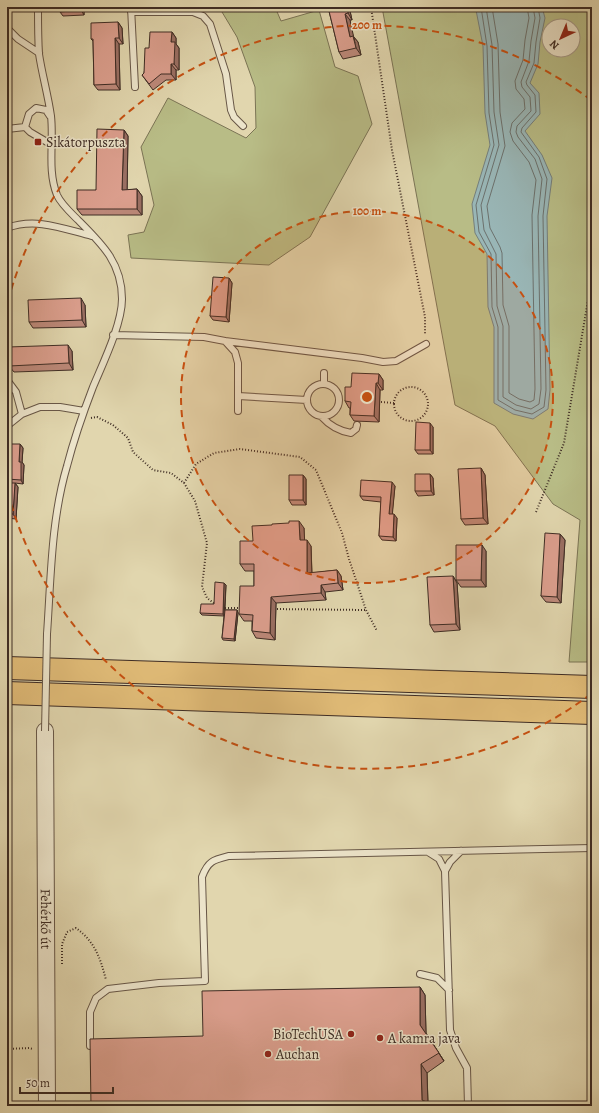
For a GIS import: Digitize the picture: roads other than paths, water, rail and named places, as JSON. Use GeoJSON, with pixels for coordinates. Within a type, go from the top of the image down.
{"type":"FeatureCollection","features":[{"type":"Feature","properties":{"kind":"highway"},"geometry":{"type":"LineString","coordinates":[[7,668],[592,687]]}},
{"type":"Feature","properties":{"kind":"highway"},"geometry":{"type":"LineString","coordinates":[[7,693],[592,713]]}},
{"type":"Feature","properties":{"kind":"street","name":"Fehérkő út"},"geometry":{"type":"LineString","coordinates":[[45,731],[47,1106]]}},
{"type":"Feature","properties":{"kind":"lane"},"geometry":{"type":"LineString","coordinates":[[38,7],[39,53],[51,116],[52,179],[58,197],[72,214],[94,236],[113,262],[119,273],[122,300],[120,317],[81,419],[67,465],[59,501],[52,551],[47,634],[45,731]]}},
{"type":"Feature","properties":{"kind":"lane"},"geometry":{"type":"LineString","coordinates":[[135,87],[131,10],[194,12],[202,16],[210,24],[226,74],[231,110],[234,117],[243,126]]}},
{"type":"Feature","properties":{"kind":"lane"},"geometry":{"type":"LineString","coordinates":[[7,28],[18,39],[39,53]]}},
{"type":"Feature","properties":{"kind":"lane"},"geometry":{"type":"LineString","coordinates":[[25,126],[29,114],[36,108],[46,110],[51,116]]}},
{"type":"Feature","properties":{"kind":"lane"},"geometry":{"type":"LineString","coordinates":[[7,129],[25,126]]}},
{"type":"Feature","properties":{"kind":"lane"},"geometry":{"type":"LineString","coordinates":[[25,126],[30,132],[52,145]]}},
{"type":"Feature","properties":{"kind":"lane"},"geometry":{"type":"LineString","coordinates":[[7,228],[14,225],[43,223],[94,236]]}},
{"type":"Feature","properties":{"kind":"lane"},"geometry":{"type":"LineString","coordinates":[[113,335],[204,337],[383,362],[396,361],[426,344]]}},
{"type":"Feature","properties":{"kind":"lane"},"geometry":{"type":"LineString","coordinates":[[225,341],[235,352],[238,363],[238,411]]}},
{"type":"Feature","properties":{"kind":"lane"},"geometry":{"type":"LineString","coordinates":[[324,373],[324,384]]}},
{"type":"Feature","properties":{"kind":"lane"},"geometry":{"type":"LineString","coordinates":[[7,380],[16,392],[22,414]]}},
{"type":"Feature","properties":{"kind":"lane"},"geometry":{"type":"LineString","coordinates":[[322,417],[331,415],[337,408],[339,399],[336,390],[328,384],[319,384],[311,388],[306,397],[307,406],[313,413],[322,417],[329,425],[343,432],[351,433],[356,429],[357,425]]}},
{"type":"Feature","properties":{"kind":"lane"},"geometry":{"type":"LineString","coordinates":[[238,396],[307,400]]}},
{"type":"Feature","properties":{"kind":"lane"},"geometry":{"type":"LineString","coordinates":[[7,426],[22,414],[40,407],[60,407],[84,410]]}},
{"type":"Feature","properties":{"kind":"lane"},"geometry":{"type":"LineString","coordinates":[[90,1051],[90,1012],[96,998],[108,989],[159,983],[205,982],[202,877],[206,866],[216,860],[229,856],[592,848]]}},
{"type":"Feature","properties":{"kind":"lane"},"geometry":{"type":"LineString","coordinates":[[445,870],[450,862],[461,851]]}},
{"type":"Feature","properties":{"kind":"lane"},"geometry":{"type":"LineString","coordinates":[[428,852],[438,859],[445,870],[450,1030],[456,1048],[467,1068],[468,1106]]}},
{"type":"Feature","properties":{"kind":"lane"},"geometry":{"type":"LineString","coordinates":[[420,974],[437,978],[449,990]]}},
{"type":"Feature","properties":{"kind":"water"},"geometry":{"type":"Polygon","coordinates":[[[477,7],[542,7],[545,18],[541,18],[541,37],[538,64],[530,83],[539,93],[540,114],[525,131],[542,155],[552,178],[547,216],[550,390],[548,409],[533,419],[513,414],[494,403],[494,327],[488,307],[487,254],[475,233],[472,204],[490,145],[485,113],[483,46],[476,10],[477,7]]]}},
{"type":"Feature","properties":{"kind":"place","name":"Sikátorpuszta"},"geometry":{"type":"Point","coordinates":[38,142]}},
{"type":"Feature","properties":{"kind":"place","name":"BioTechUSA"},"geometry":{"type":"Point","coordinates":[351,1034]}},
{"type":"Feature","properties":{"kind":"place","name":"A kamra java"},"geometry":{"type":"Point","coordinates":[380,1038]}},
{"type":"Feature","properties":{"kind":"place","name":"Auchan"},"geometry":{"type":"Point","coordinates":[268,1054]}}]}
